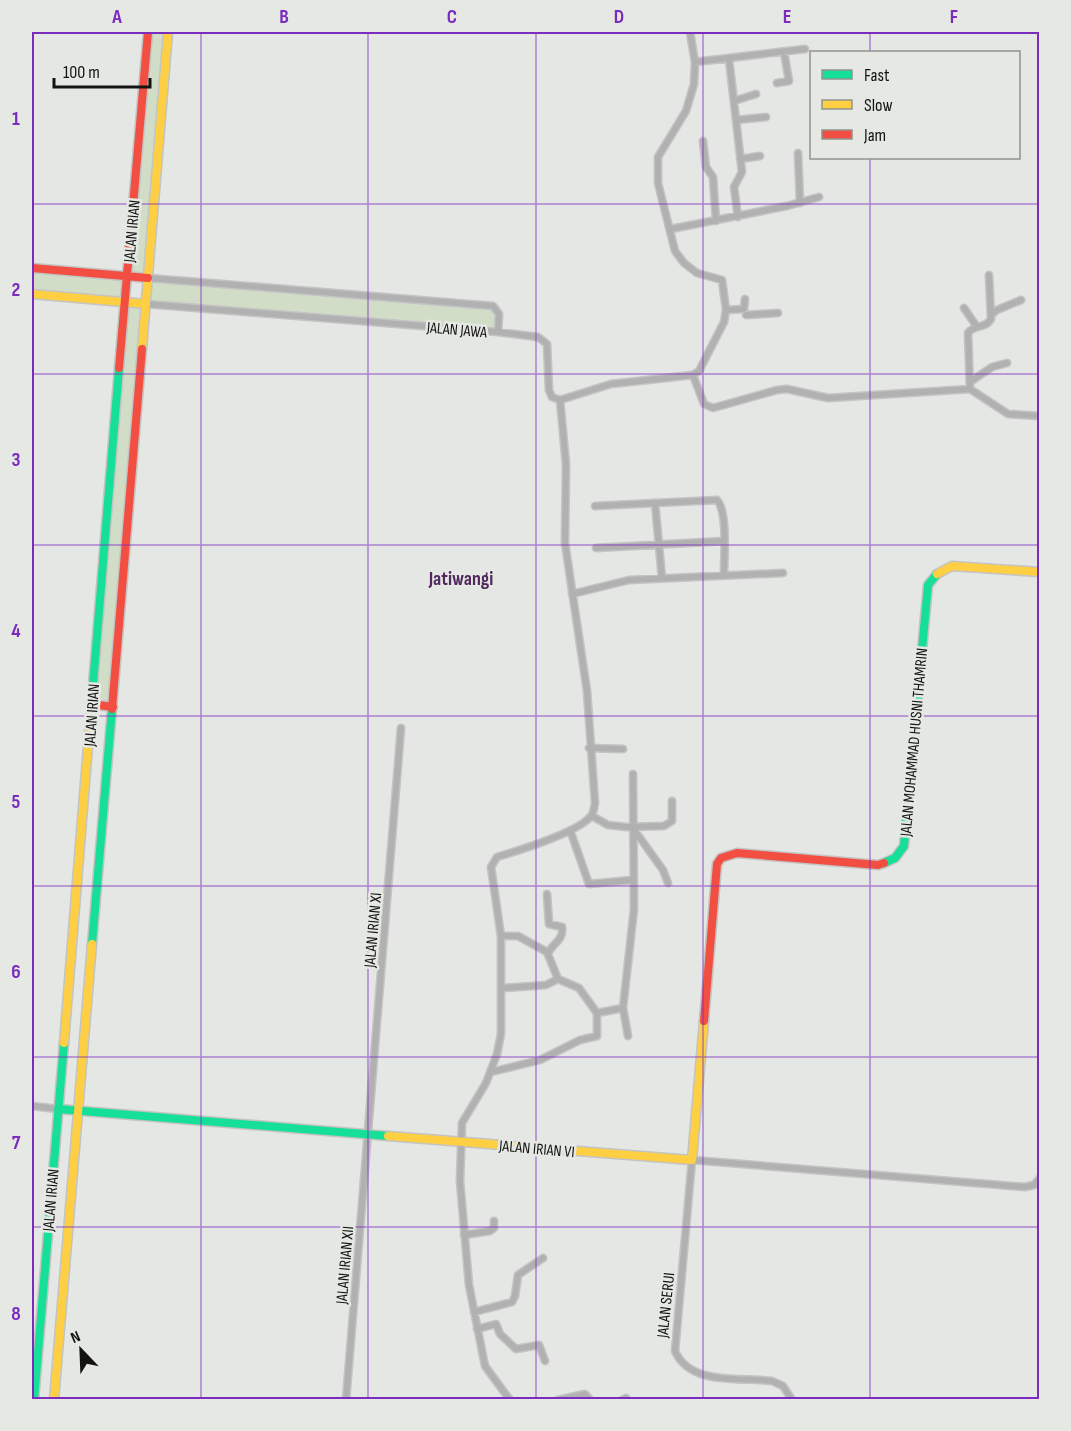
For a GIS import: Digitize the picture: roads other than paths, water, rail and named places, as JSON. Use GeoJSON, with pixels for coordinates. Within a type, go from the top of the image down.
{"type":"FeatureCollection","features":[{"type":"Feature","properties":{"kind":"street","name":"JALAN IRIAN"},"geometry":{"type":"LineString","coordinates":[[34,1400],[148,32]]}},
{"type":"Feature","properties":{"kind":"street","name":"JALAN IRIAN"},"geometry":{"type":"LineString","coordinates":[[54,1400],[80,1111],[168,32]]}},
{"type":"Feature","properties":{"kind":"street"},"geometry":{"type":"LineString","coordinates":[[498,332],[544,339],[549,352],[549,390],[552,397],[560,400],[611,384],[693,375],[705,363],[724,322],[726,310],[722,280],[697,273],[684,264],[675,251],[672,229],[658,183],[656,165],[661,148],[677,127],[692,96],[695,62],[690,32]]}},
{"type":"Feature","properties":{"kind":"street"},"geometry":{"type":"LineString","coordinates":[[695,62],[805,49]]}},
{"type":"Feature","properties":{"kind":"street"},"geometry":{"type":"LineString","coordinates":[[777,82],[789,81],[784,52]]}},
{"type":"Feature","properties":{"kind":"street"},"geometry":{"type":"LineString","coordinates":[[729,59],[742,172],[734,187],[738,217]]}},
{"type":"Feature","properties":{"kind":"street"},"geometry":{"type":"LineString","coordinates":[[734,101],[756,94]]}},
{"type":"Feature","properties":{"kind":"street"},"geometry":{"type":"LineString","coordinates":[[736,120],[766,117]]}},
{"type":"Feature","properties":{"kind":"street"},"geometry":{"type":"LineString","coordinates":[[703,141],[706,167],[713,177],[716,221]]}},
{"type":"Feature","properties":{"kind":"street"},"geometry":{"type":"LineString","coordinates":[[798,153],[800,203]]}},
{"type":"Feature","properties":{"kind":"street"},"geometry":{"type":"LineString","coordinates":[[740,159],[760,156]]}},
{"type":"Feature","properties":{"kind":"street"},"geometry":{"type":"LineString","coordinates":[[672,229],[738,217],[819,197]]}},
{"type":"Feature","properties":{"kind":"street","name":"JALAN JAWA"},"geometry":{"type":"LineString","coordinates":[[32,268],[494,306],[499,314],[498,332],[32,294]]}},
{"type":"Feature","properties":{"kind":"street"},"geometry":{"type":"LineString","coordinates":[[970,386],[968,333],[989,323],[991,315],[989,275]]}},
{"type":"Feature","properties":{"kind":"street"},"geometry":{"type":"LineString","coordinates":[[745,299],[746,315]]}},
{"type":"Feature","properties":{"kind":"street"},"geometry":{"type":"LineString","coordinates":[[991,315],[1021,300]]}},
{"type":"Feature","properties":{"kind":"street"},"geometry":{"type":"LineString","coordinates":[[964,308],[977,327]]}},
{"type":"Feature","properties":{"kind":"street"},"geometry":{"type":"LineString","coordinates":[[726,310],[746,315],[778,313]]}},
{"type":"Feature","properties":{"kind":"street"},"geometry":{"type":"LineString","coordinates":[[693,375],[704,404],[713,408],[787,389],[828,398],[970,386],[990,368],[1007,363]]}},
{"type":"Feature","properties":{"kind":"street"},"geometry":{"type":"LineString","coordinates":[[970,386],[1008,414],[1040,416]]}},
{"type":"Feature","properties":{"kind":"street"},"geometry":{"type":"LineString","coordinates":[[510,1400],[486,1369],[477,1329],[464,1235],[460,1142],[464,1119],[491,1072],[501,1034],[503,988],[501,936],[491,873],[492,862],[497,858],[570,830],[592,816],[594,803],[587,691],[563,525],[566,464],[560,400]]}},
{"type":"Feature","properties":{"kind":"street"},"geometry":{"type":"LineString","coordinates":[[595,506],[717,500],[721,504],[724,575]]}},
{"type":"Feature","properties":{"kind":"street"},"geometry":{"type":"LineString","coordinates":[[655,503],[662,578]]}},
{"type":"Feature","properties":{"kind":"street"},"geometry":{"type":"LineString","coordinates":[[596,548],[724,541]]}},
{"type":"Feature","properties":{"kind":"street","name":"JALAN MOHAMMAD HUSNI THAMRIN"},"geometry":{"type":"LineString","coordinates":[[692,1160],[717,864],[721,858],[737,853],[879,865],[895,858],[904,846],[924,618],[931,579],[940,570],[952,566],[1040,572]]}},
{"type":"Feature","properties":{"kind":"street"},"geometry":{"type":"LineString","coordinates":[[572,594],[629,580],[783,573]]}},
{"type":"Feature","properties":{"kind":"street"},"geometry":{"type":"LineString","coordinates":[[91,704],[113,706]]}},
{"type":"Feature","properties":{"kind":"street","name":"JALAN IRIAN XI"},"geometry":{"type":"LineString","coordinates":[[369,1133],[401,728]]}},
{"type":"Feature","properties":{"kind":"street"},"geometry":{"type":"LineString","coordinates":[[589,748],[623,749]]}},
{"type":"Feature","properties":{"kind":"street"},"geometry":{"type":"LineString","coordinates":[[628,1036],[623,1008],[633,922],[633,774]]}},
{"type":"Feature","properties":{"kind":"street"},"geometry":{"type":"LineString","coordinates":[[592,816],[608,825],[634,829],[671,824],[672,801]]}},
{"type":"Feature","properties":{"kind":"street"},"geometry":{"type":"LineString","coordinates":[[634,829],[663,870],[668,883]]}},
{"type":"Feature","properties":{"kind":"street"},"geometry":{"type":"LineString","coordinates":[[570,830],[589,884],[632,880]]}},
{"type":"Feature","properties":{"kind":"street"},"geometry":{"type":"LineString","coordinates":[[547,894],[549,924],[562,927],[563,933],[561,939],[551,946],[548,954]]}},
{"type":"Feature","properties":{"kind":"street"},"geometry":{"type":"LineString","coordinates":[[491,1072],[540,1060],[580,1040],[597,1036],[597,1013],[579,988],[558,979],[548,954],[518,936],[501,936]]}},
{"type":"Feature","properties":{"kind":"street"},"geometry":{"type":"LineString","coordinates":[[503,988],[546,985],[558,979]]}},
{"type":"Feature","properties":{"kind":"street"},"geometry":{"type":"LineString","coordinates":[[597,1013],[623,1008]]}},
{"type":"Feature","properties":{"kind":"street","name":"JALAN IRIAN VI"},"geometry":{"type":"LineString","coordinates":[[32,1106],[1025,1187],[1034,1185],[1040,1178]]}},
{"type":"Feature","properties":{"kind":"street","name":"JALAN IRIAN XII"},"geometry":{"type":"LineString","coordinates":[[346,1400],[369,1133]]}},
{"type":"Feature","properties":{"kind":"street","name":"JALAN SERUI"},"geometry":{"type":"LineString","coordinates":[[692,1160],[674,1343],[678,1358],[696,1374],[778,1383],[788,1390],[792,1400]]}},
{"type":"Feature","properties":{"kind":"street"},"geometry":{"type":"LineString","coordinates":[[464,1235],[490,1231],[494,1228],[494,1221]]}},
{"type":"Feature","properties":{"kind":"street"},"geometry":{"type":"LineString","coordinates":[[474,1312],[512,1302],[518,1275],[543,1258]]}},
{"type":"Feature","properties":{"kind":"street"},"geometry":{"type":"LineString","coordinates":[[477,1329],[496,1324],[500,1334],[516,1349],[539,1345],[545,1360]]}},
{"type":"Feature","properties":{"kind":"street"},"geometry":{"type":"LineString","coordinates":[[558,1400],[585,1394],[590,1400]]}},
{"type":"Feature","properties":{"kind":"district","name":"Jatiwangi"},"geometry":{"type":"Point","coordinates":[461,578]}}]}
